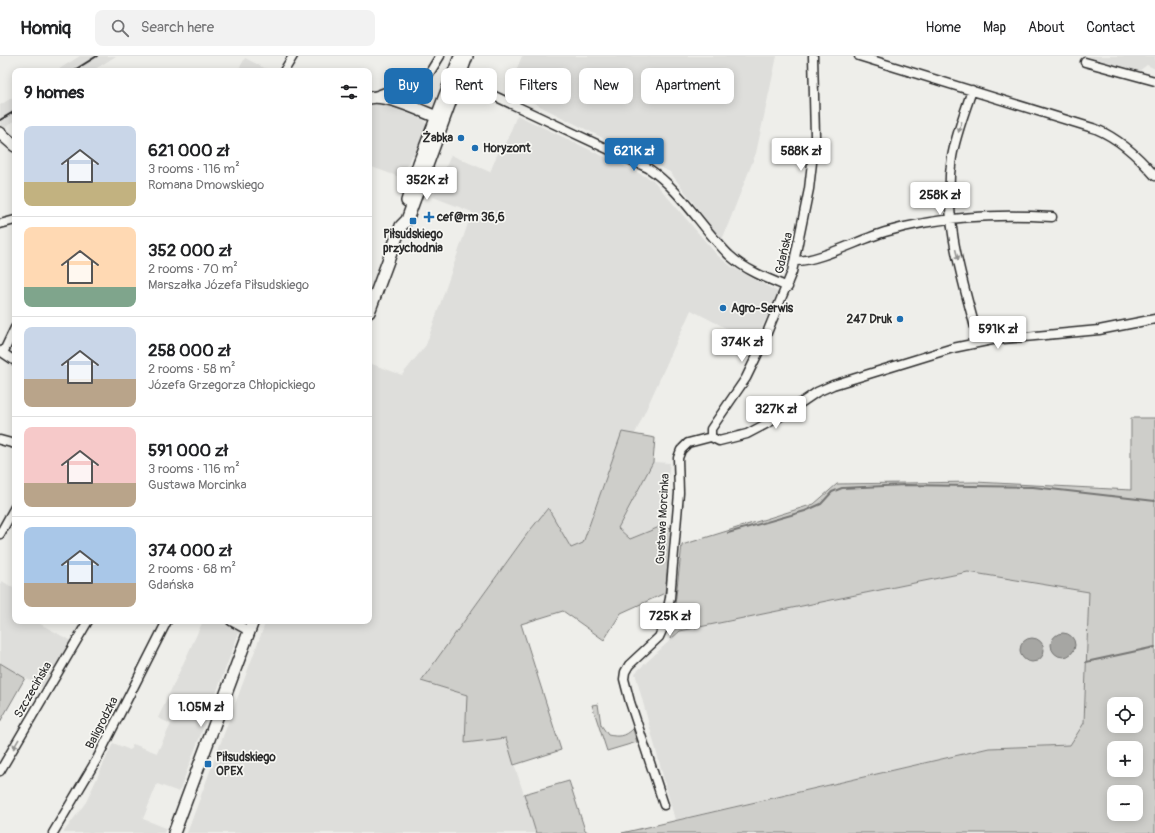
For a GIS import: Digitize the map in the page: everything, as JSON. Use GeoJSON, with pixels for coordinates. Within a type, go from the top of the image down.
{"type":"FeatureCollection","features":[{"type":"Feature","properties":{"kind":"main road"},"geometry":{"type":"LineString","coordinates":[[457,68],[460,56]]}},
{"type":"Feature","properties":{"kind":"main road"},"geometry":{"type":"LineString","coordinates":[[460,68],[467,56]]}},
{"type":"Feature","properties":{"kind":"main road"},"geometry":{"type":"LineString","coordinates":[[372,98],[381,98],[409,106],[440,118]]}},
{"type":"Feature","properties":{"kind":"main road"},"geometry":{"type":"LineString","coordinates":[[372,304],[401,226],[407,220],[445,104]]}},
{"type":"Feature","properties":{"kind":"main road"},"geometry":{"type":"LineString","coordinates":[[0,134],[12,144]]}},
{"type":"Feature","properties":{"kind":"main road"},"geometry":{"type":"LineString","coordinates":[[174,833],[251,626]]}},
{"type":"Feature","properties":{"kind":"street"},"geometry":{"type":"LineString","coordinates":[[286,68],[293,56]]}},
{"type":"Feature","properties":{"kind":"street"},"geometry":{"type":"LineString","coordinates":[[433,68],[440,56]]}},
{"type":"Feature","properties":{"kind":"street","name":"Gdańska"},"geometry":{"type":"LineString","coordinates":[[711,437],[711,429],[746,378],[788,287],[795,261],[809,189],[815,136],[813,56]]}},
{"type":"Feature","properties":{"kind":"street"},"geometry":{"type":"LineString","coordinates":[[859,56],[1077,122],[1103,132],[1126,146],[1144,162],[1155,176]]}},
{"type":"Feature","properties":{"kind":"street"},"geometry":{"type":"LineString","coordinates":[[1085,62],[1155,81]]}},
{"type":"Feature","properties":{"kind":"street"},"geometry":{"type":"LineString","coordinates":[[972,90],[952,157],[950,218],[954,242],[979,342]]}},
{"type":"Feature","properties":{"kind":"street"},"geometry":{"type":"LineString","coordinates":[[372,97],[384,93]]}},
{"type":"Feature","properties":{"kind":"street"},"geometry":{"type":"LineString","coordinates":[[497,98],[648,168],[672,187],[729,255],[747,268],[788,287]]}},
{"type":"Feature","properties":{"kind":"street"},"geometry":{"type":"LineString","coordinates":[[795,261],[808,260],[883,232],[919,223],[950,218],[1008,215],[1052,217]]}},
{"type":"Feature","properties":{"kind":"street"},"geometry":{"type":"LineString","coordinates":[[0,224],[12,221]]}},
{"type":"Feature","properties":{"kind":"street","name":"Gustawa Morcinka"},"geometry":{"type":"LineString","coordinates":[[664,805],[625,685],[624,672],[629,665],[659,637],[664,626],[671,591],[679,493],[678,458],[680,450],[688,444],[711,437],[719,441],[747,434],[783,415],[817,392],[833,385],[979,342],[1099,330],[1155,318]]}},
{"type":"Feature","properties":{"kind":"street"},"geometry":{"type":"LineString","coordinates":[[12,334],[2,352],[12,359]]}},
{"type":"Feature","properties":{"kind":"street"},"geometry":{"type":"LineString","coordinates":[[0,440],[12,443]]}},
{"type":"Feature","properties":{"kind":"street"},"geometry":{"type":"LineString","coordinates":[[0,534],[12,512]]}},
{"type":"Feature","properties":{"kind":"street","name":"Szczecińska"},"geometry":{"type":"LineString","coordinates":[[0,772],[86,624]]}},
{"type":"Feature","properties":{"kind":"street","name":"Baligrodzka"},"geometry":{"type":"LineString","coordinates":[[53,833],[97,759],[165,624]]}},
{"type":"Feature","properties":{"kind":"shaded area"},"geometry":{"type":"Polygon","coordinates":[[[80,56],[116,56],[97,68],[61,68],[80,56]]]}},
{"type":"Feature","properties":{"kind":"shaded area"},"geometry":{"type":"Polygon","coordinates":[[[522,56],[777,56],[756,153],[722,240],[670,172],[536,104],[571,104],[571,68],[517,68],[522,56]]]}},
{"type":"Feature","properties":{"kind":"shaded area"},"geometry":{"type":"Polygon","coordinates":[[[1087,56],[1155,56],[1155,69],[1147,65],[1139,71],[1087,56]]]}},
{"type":"Feature","properties":{"kind":"shaded area"},"geometry":{"type":"Polygon","coordinates":[[[245,58],[264,68],[240,68],[245,58]]]}},
{"type":"Feature","properties":{"kind":"shaded area"},"geometry":{"type":"Polygon","coordinates":[[[12,98],[12,122],[3,129],[0,127],[0,105],[12,98]]]}},
{"type":"Feature","properties":{"kind":"shaded area"},"geometry":{"type":"Polygon","coordinates":[[[372,104],[384,105],[399,110],[424,120],[427,126],[415,155],[411,156],[402,178],[372,167],[372,104]]]}},
{"type":"Feature","properties":{"kind":"shaded area"},"geometry":{"type":"Polygon","coordinates":[[[517,115],[653,180],[717,255],[732,267],[778,292],[755,343],[691,310],[634,436],[622,432],[583,543],[571,549],[548,508],[527,534],[422,681],[467,695],[506,738],[536,833],[187,833],[265,624],[372,624],[372,364],[402,375],[426,345],[472,212],[433,197],[451,155],[490,172],[498,153],[502,153],[517,115]]]}},
{"type":"Feature","properties":{"kind":"shaded area"},"geometry":{"type":"Polygon","coordinates":[[[1131,418],[1155,418],[1155,833],[622,833],[989,748],[1070,745],[1084,723],[1089,592],[968,572],[680,631],[671,639],[682,545],[814,504],[837,484],[975,482],[1131,490],[1131,418]]]}},
{"type":"Feature","properties":{"kind":"shaded area"},"geometry":{"type":"Polygon","coordinates":[[[622,432],[655,438],[653,462],[618,528],[630,539],[662,526],[672,528],[665,593],[621,613],[604,640],[563,611],[521,624],[561,750],[514,765],[506,738],[465,743],[467,695],[421,681],[527,534],[548,508],[571,548],[583,543],[622,432]]]}},
{"type":"Feature","properties":{"kind":"shaded area"},"geometry":{"type":"Polygon","coordinates":[[[653,462],[670,463],[662,526],[630,539],[618,528],[653,462]]]}},
{"type":"Feature","properties":{"kind":"shaded area"},"geometry":{"type":"Polygon","coordinates":[[[968,572],[1089,592],[1084,723],[1070,745],[989,748],[675,820],[635,673],[680,631],[968,572]]]}},
{"type":"Feature","properties":{"kind":"shaded area"},"geometry":{"type":"Polygon","coordinates":[[[2,581],[12,587],[12,624],[40,624],[71,641],[43,688],[0,663],[0,584],[2,581]]]}},
{"type":"Feature","properties":{"kind":"shaded area"},"geometry":{"type":"Polygon","coordinates":[[[202,624],[242,624],[179,792],[157,784],[143,819],[166,828],[164,833],[63,833],[86,802],[113,743],[130,750],[133,744],[157,753],[171,724],[158,718],[202,624]]]}},
{"type":"Feature","properties":{"kind":"shaded area"},"geometry":{"type":"Polygon","coordinates":[[[1063,633],[1072,636],[1075,645],[1072,654],[1063,657],[1054,654],[1051,645],[1054,636],[1063,633]]]}},
{"type":"Feature","properties":{"kind":"shaded area"},"geometry":{"type":"Polygon","coordinates":[[[1032,638],[1041,641],[1044,650],[1041,659],[1032,662],[1023,659],[1020,650],[1023,641],[1032,638]]]}},
{"type":"Feature","properties":{"kind":"shaded area"},"geometry":{"type":"Polygon","coordinates":[[[0,663],[25,678],[0,722],[0,663]]]}},
{"type":"Feature","properties":{"kind":"shaded area"},"geometry":{"type":"Polygon","coordinates":[[[598,704],[601,725],[608,735],[622,736],[633,729],[637,742],[607,751],[592,705],[598,704]]]}},
{"type":"Feature","properties":{"kind":"shaded area"},"geometry":{"type":"Polygon","coordinates":[[[569,781],[585,830],[589,833],[536,833],[524,794],[569,781]]]}},
{"type":"Feature","properties":{"kind":"waterway"},"geometry":{"type":"LineString","coordinates":[[728,533],[805,511],[821,504],[832,492],[842,488],[905,485],[1033,487],[1155,501]]}},
{"type":"Feature","properties":{"kind":"waterway"},"geometry":{"type":"LineString","coordinates":[[1086,662],[1155,647]]}},
{"type":"Feature","properties":{"kind":"railway"},"geometry":{"type":"LineString","coordinates":[[78,68],[97,56]]}},
{"type":"Feature","properties":{"kind":"railway"},"geometry":{"type":"LineString","coordinates":[[0,120],[12,113]]}},
{"type":"Feature","properties":{"kind":"place","name":"Żabka"},"geometry":{"type":"Point","coordinates":[461,138]}},
{"type":"Feature","properties":{"kind":"place","name":"Horyzont"},"geometry":{"type":"Point","coordinates":[475,148]}},
{"type":"Feature","properties":{"kind":"place","name":"cef@rm 36,6"},"geometry":{"type":"Point","coordinates":[429,217]}},
{"type":"Feature","properties":{"kind":"place","name":"Piłsudskiego przychodnia"},"geometry":{"type":"Point","coordinates":[413,221]}},
{"type":"Feature","properties":{"kind":"place","name":"Agro-Serwis"},"geometry":{"type":"Point","coordinates":[723,308]}},
{"type":"Feature","properties":{"kind":"place","name":"247 Druk"},"geometry":{"type":"Point","coordinates":[900,319]}},
{"type":"Feature","properties":{"kind":"place","name":"Piłsudskiego OPEX"},"geometry":{"type":"Point","coordinates":[208,764]}}]}
